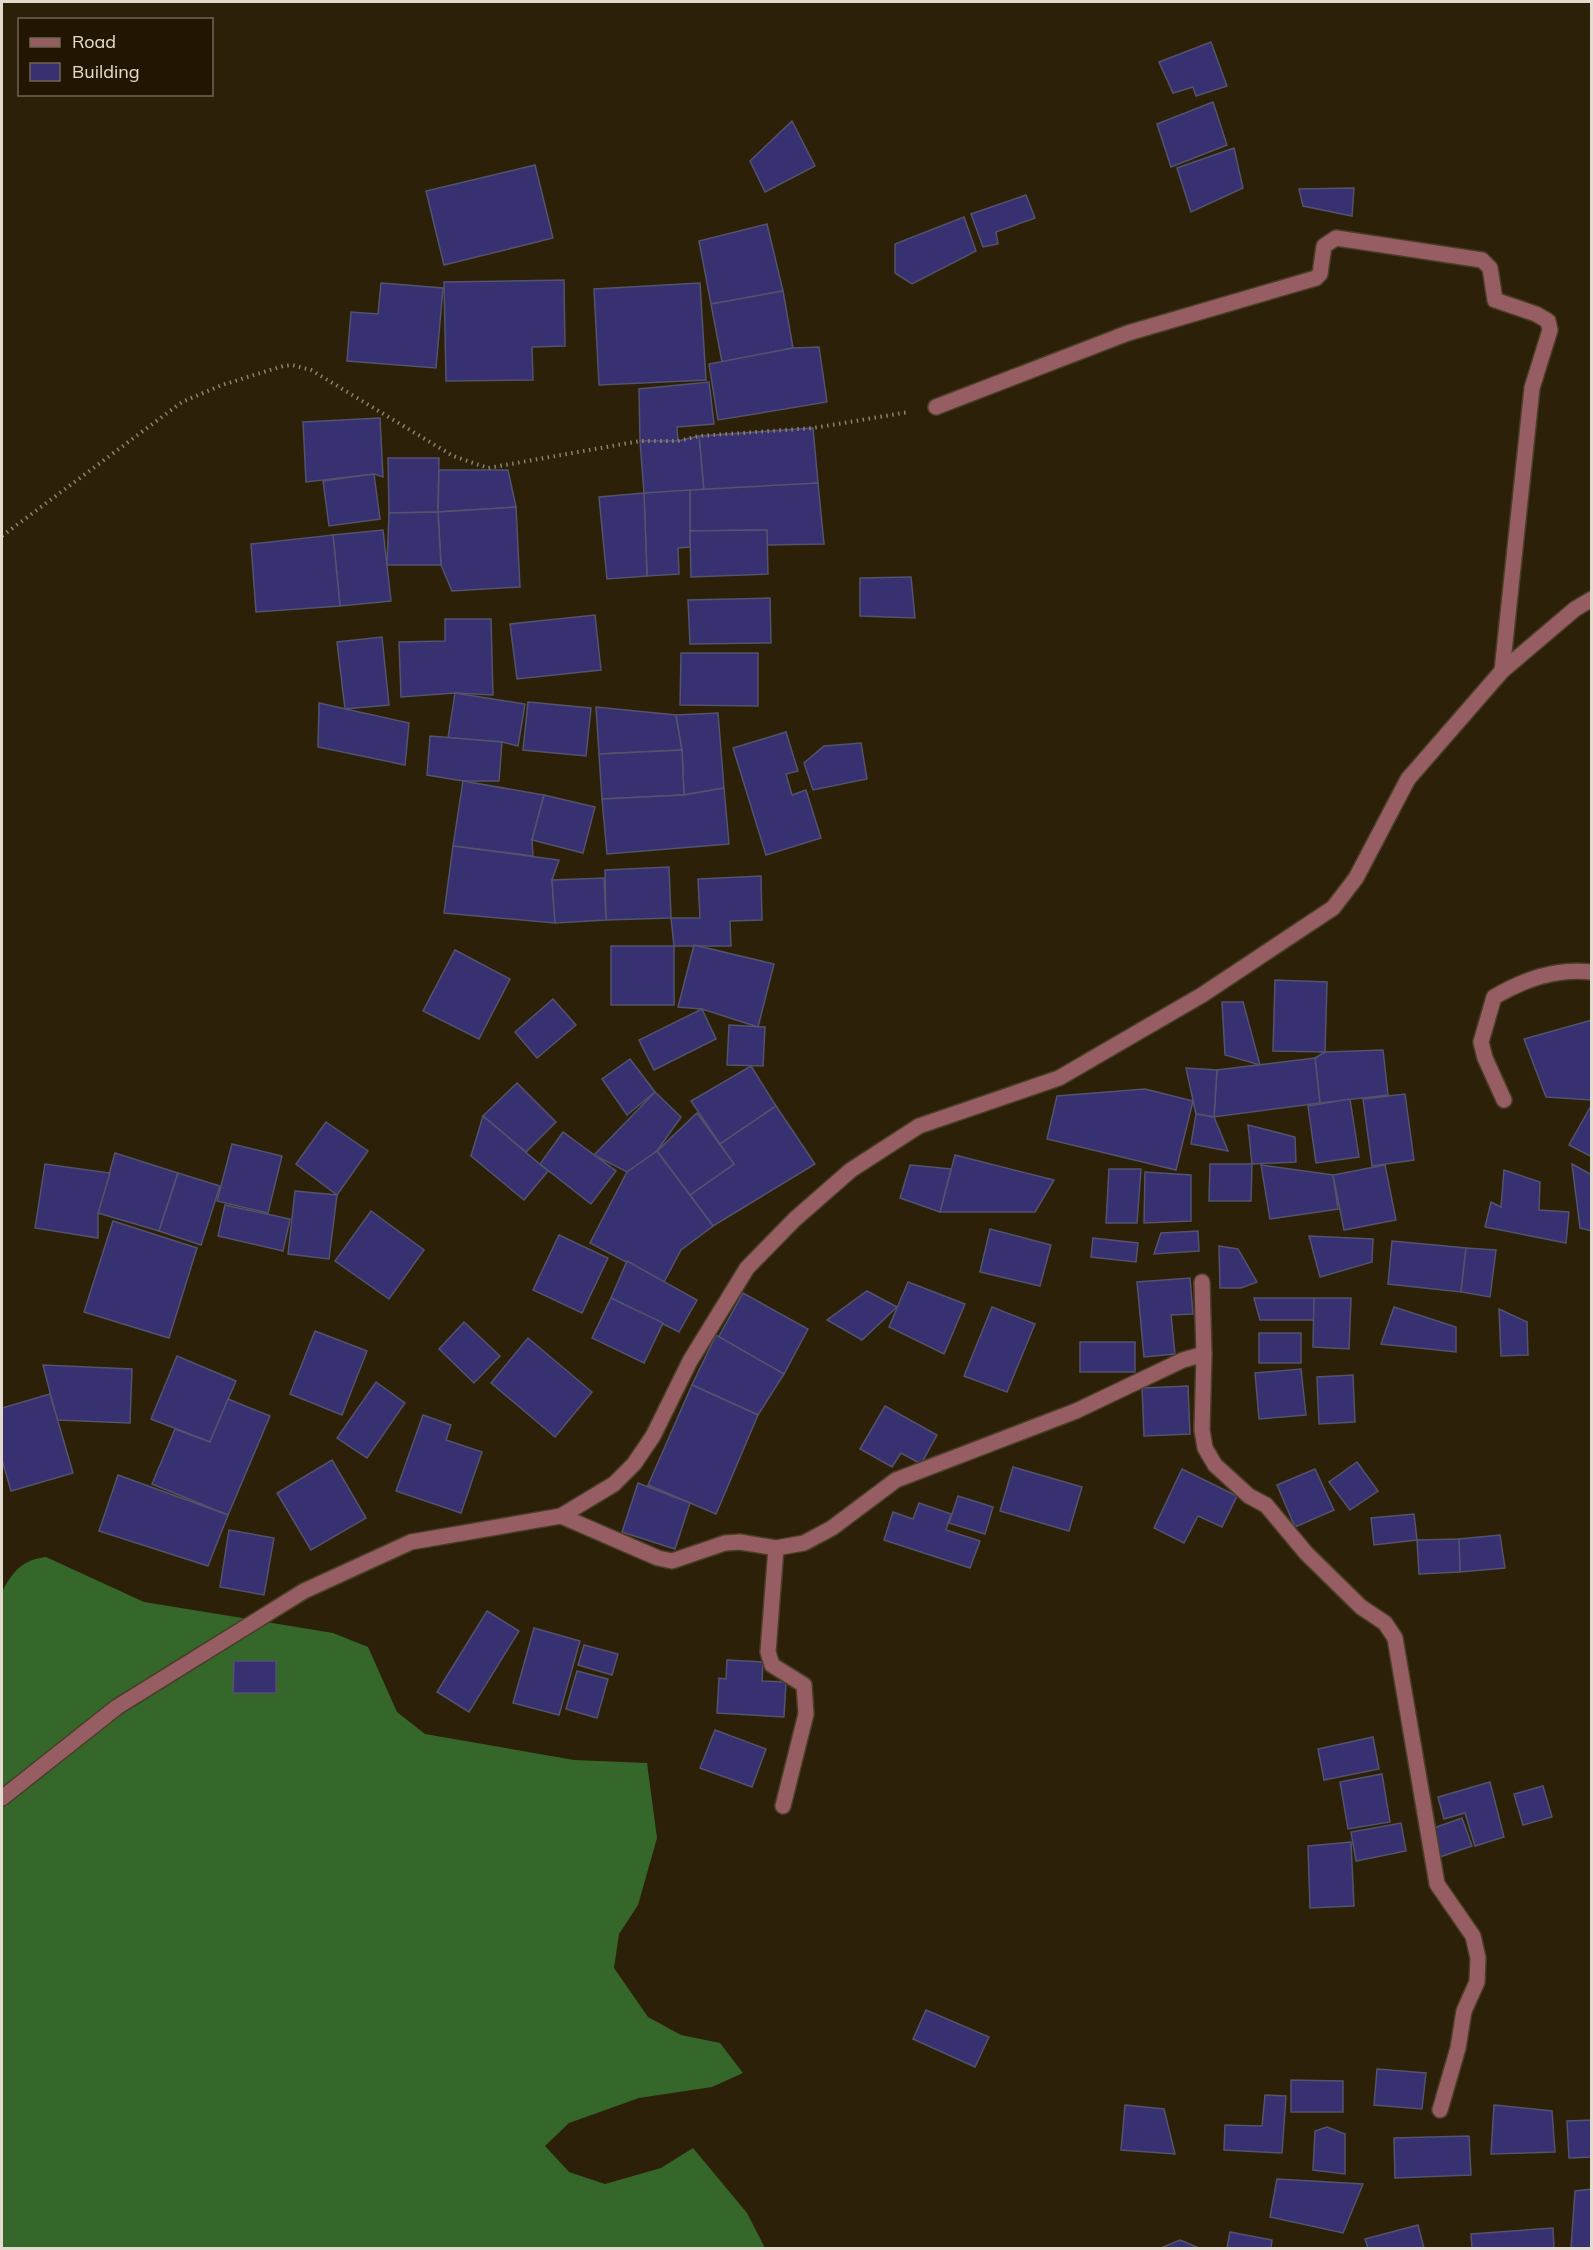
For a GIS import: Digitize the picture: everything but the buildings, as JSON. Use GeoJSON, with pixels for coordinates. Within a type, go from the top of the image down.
{"type":"FeatureCollection","features":[{"type":"Feature","properties":{"kind":"street"},"geometry":{"type":"LineString","coordinates":[[936,407],[1128,333],[1316,278],[1320,274],[1324,246],[1336,238],[1482,260],[1490,268],[1495,300],[1500,304],[1536,314],[1548,321],[1550,330],[1532,388],[1502,672]]}},
{"type":"Feature","properties":{"kind":"street"},"geometry":{"type":"LineString","coordinates":[[2,1798],[117,1707],[304,1591],[411,1542],[561,1516],[614,1484],[634,1464],[653,1436],[690,1361],[747,1268],[819,1198],[851,1170],[919,1126],[1059,1078],[1202,995],[1333,908],[1356,878],[1408,779],[1502,672],[1575,609],[1592,599]]}},
{"type":"Feature","properties":{"kind":"street"},"geometry":{"type":"LineString","coordinates":[[1504,1100],[1485,1058],[1481,1041],[1494,997],[1519,982],[1544,975],[1568,970],[1592,972]]}},
{"type":"Feature","properties":{"kind":"street"},"geometry":{"type":"LineString","coordinates":[[1202,1282],[1204,1354],[1202,1430],[1206,1448],[1215,1465],[1249,1496],[1266,1505],[1306,1553],[1361,1607],[1384,1623],[1395,1638],[1437,1884],[1473,1936],[1478,1958],[1477,1982],[1464,2011],[1458,2048],[1440,2110]]}},
{"type":"Feature","properties":{"kind":"street"},"geometry":{"type":"LineString","coordinates":[[561,1516],[658,1558],[672,1561],[725,1543],[740,1542],[776,1548],[804,1543],[832,1528],[896,1480],[1077,1411],[1183,1359],[1204,1354]]}},
{"type":"Feature","properties":{"kind":"street"},"geometry":{"type":"LineString","coordinates":[[776,1548],[768,1652],[772,1665],[804,1685],[806,1714],[783,1806]]}},
{"type":"Feature","properties":{"kind":"path"},"geometry":{"type":"LineString","coordinates":[[2,536],[183,402],[222,385],[283,366],[303,366],[453,456],[488,468],[640,441],[678,441],[699,436],[813,428],[936,407]]}},
{"type":"Feature","properties":{"kind":"green space"},"geometry":{"type":"Polygon","coordinates":[[[46,1557],[144,1602],[333,1633],[368,1647],[397,1712],[425,1734],[574,1760],[647,1763],[657,1838],[638,1905],[619,1934],[614,1968],[648,2017],[681,2035],[720,2043],[743,2073],[712,2087],[639,2098],[569,2123],[545,2146],[569,2172],[605,2184],[661,2168],[693,2148],[747,2213],[765,2248],[2,2248],[2,1592],[10,1578],[24,1564],[46,1557]]]}}]}
